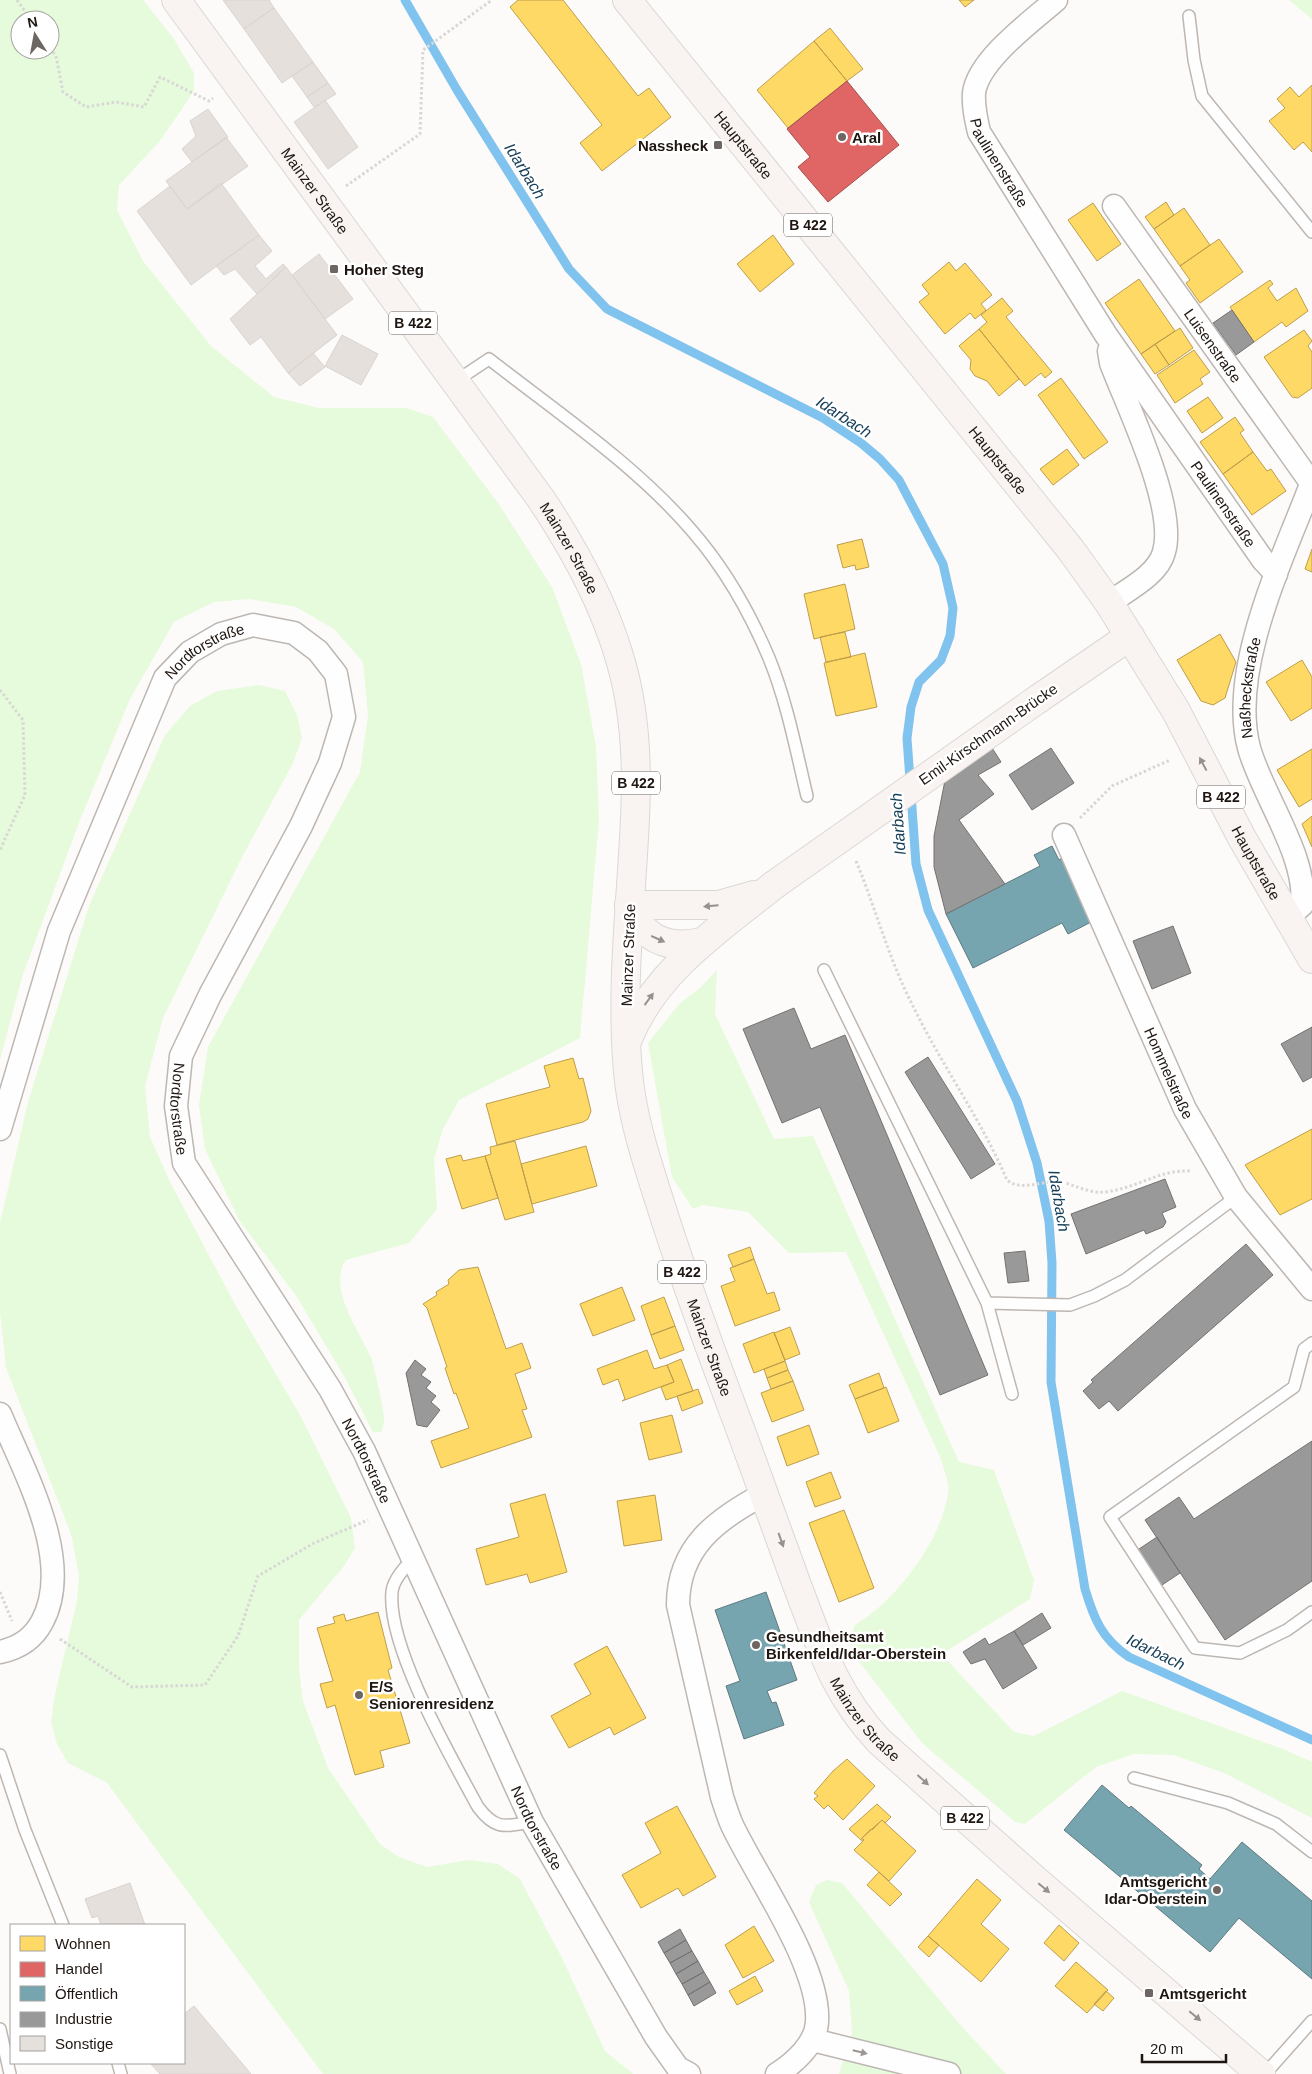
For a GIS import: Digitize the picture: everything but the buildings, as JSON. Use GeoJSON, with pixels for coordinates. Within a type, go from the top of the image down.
{"type":"FeatureCollection","features":[{"type":"Feature","properties":{"kind":"main road","name":"Mainzer Straße"},"geometry":{"type":"LineString","coordinates":[[176,0],[234,82],[456,381],[567,539],[596,596],[621,663],[631,706],[636,762],[636,797],[625,991],[632,1103],[640,1142],[677,1258],[830,1671],[840,1692],[861,1722],[886,1747],[1032,1878],[1261,2074]]}},
{"type":"Feature","properties":{"kind":"main road","name":"Hauptstraße"},"geometry":{"type":"LineString","coordinates":[[627,0],[1070,550],[1109,603],[1195,748],[1242,838],[1312,959]]}},
{"type":"Feature","properties":{"kind":"main road","name":"Emil-Kirschmann-Brücke"},"geometry":{"type":"LineString","coordinates":[[627,1042],[645,1004],[671,973],[702,942],[774,885],[1130,636]]}},
{"type":"Feature","properties":{"kind":"main road","name":"Emil-Kirschmann-Brücke"},"geometry":{"type":"LineString","coordinates":[[629,905],[718,905],[752,896],[774,885]]}},
{"type":"Feature","properties":{"kind":"main road"},"geometry":{"type":"LineString","coordinates":[[629,905],[635,920],[656,939],[687,946],[702,942]]}},
{"type":"Feature","properties":{"kind":"street","name":"Paulinenstraße"},"geometry":{"type":"LineString","coordinates":[[1056,0],[998,53],[982,74],[974,92],[974,113],[979,132],[1106,335],[1263,560],[1276,574]]}},
{"type":"Feature","properties":{"kind":"street","name":"Luisenstraße"},"geometry":{"type":"LineString","coordinates":[[1114,206],[1312,483]]}},
{"type":"Feature","properties":{"kind":"street","name":"Paulinenstraße"},"geometry":{"type":"LineString","coordinates":[[1106,335],[1111,363],[1157,483],[1166,520],[1164,552],[1154,570],[1109,603]]}},
{"type":"Feature","properties":{"kind":"street","name":"Naßheckstraße"},"geometry":{"type":"LineString","coordinates":[[1287,918],[1302,905],[1303,894],[1283,830],[1249,748],[1245,729],[1244,706],[1250,660],[1276,574],[1312,483]]}},
{"type":"Feature","properties":{"kind":"street","name":"Nordtorstraße"},"geometry":{"type":"LineString","coordinates":[[0,1129],[59,931],[165,678],[190,652],[221,634],[254,625],[294,633],[318,651],[336,674],[344,717],[330,763],[301,826],[210,995],[182,1056],[176,1106],[184,1163],[330,1389],[364,1451],[392,1510],[412,1560],[532,1822],[656,2036],[678,2068],[689,2074]]}},
{"type":"Feature","properties":{"kind":"street","name":"Hommelstraße"},"geometry":{"type":"LineString","coordinates":[[1064,835],[1185,1109],[1236,1197],[1312,1289]]}},
{"type":"Feature","properties":{"kind":"street"},"geometry":{"type":"LineString","coordinates":[[0,1414],[40,1512],[52,1555],[54,1570],[51,1600],[39,1628],[31,1638],[22,1644],[0,1652]]}},
{"type":"Feature","properties":{"kind":"street"},"geometry":{"type":"LineString","coordinates":[[764,1494],[736,1509],[714,1525],[699,1543],[685,1564],[678,1586],[678,1605],[722,1797],[732,1825],[802,1958],[816,1999],[817,2023],[813,2040],[797,2058],[776,2074]]}},
{"type":"Feature","properties":{"kind":"street"},"geometry":{"type":"LineString","coordinates":[[813,2040],[949,2074]]}},
{"type":"Feature","properties":{"kind":"lane"},"geometry":{"type":"LineString","coordinates":[[1189,16],[1194,60],[1202,96],[1312,232]]}},
{"type":"Feature","properties":{"kind":"lane"},"geometry":{"type":"LineString","coordinates":[[456,381],[489,359],[654,491],[693,532],[725,573],[750,617],[769,659],[788,711],[806,796]]}},
{"type":"Feature","properties":{"kind":"lane"},"geometry":{"type":"LineString","coordinates":[[824,970],[987,1303],[1012,1394]]}},
{"type":"Feature","properties":{"kind":"lane"},"geometry":{"type":"LineString","coordinates":[[987,1303],[1070,1305],[1094,1296],[1125,1280],[1236,1197]]}},
{"type":"Feature","properties":{"kind":"lane"},"geometry":{"type":"LineString","coordinates":[[1312,1343],[1304,1349],[1294,1387],[1110,1517],[1195,1648],[1240,1654],[1287,1630],[1312,1612]]}},
{"type":"Feature","properties":{"kind":"lane"},"geometry":{"type":"LineString","coordinates":[[412,1560],[405,1567],[392,1590],[392,1609],[396,1631],[424,1702],[478,1807],[490,1822],[504,1826],[532,1822]]}},
{"type":"Feature","properties":{"kind":"lane"},"geometry":{"type":"LineString","coordinates":[[0,1755],[24,1830],[63,1924]]}},
{"type":"Feature","properties":{"kind":"lane"},"geometry":{"type":"LineString","coordinates":[[1134,1778],[1228,1803],[1276,1824],[1312,1852]]}},
{"type":"Feature","properties":{"kind":"lane"},"geometry":{"type":"LineString","coordinates":[[1265,2074],[1312,2021]]}},
{"type":"Feature","properties":{"kind":"lane"},"geometry":{"type":"LineString","coordinates":[[0,2029],[10,2074]]}},
{"type":"Feature","properties":{"kind":"path"},"geometry":{"type":"LineString","coordinates":[[324,202],[420,134],[423,50],[492,0]]}},
{"type":"Feature","properties":{"kind":"path"},"geometry":{"type":"LineString","coordinates":[[57,60],[63,92],[86,107],[116,102],[144,107],[160,77],[209,101],[234,82]]}},
{"type":"Feature","properties":{"kind":"path"},"geometry":{"type":"LineString","coordinates":[[0,690],[23,720],[26,795],[0,850]]}},
{"type":"Feature","properties":{"kind":"path"},"geometry":{"type":"LineString","coordinates":[[1064,835],[1112,786],[1195,748]]}},
{"type":"Feature","properties":{"kind":"path"},"geometry":{"type":"LineString","coordinates":[[854,855],[892,958],[912,1005],[990,1141],[1007,1180],[1012,1184],[1022,1185],[1057,1182],[1104,1192],[1164,1173],[1183,1170],[1222,1173]]}},
{"type":"Feature","properties":{"kind":"path"},"geometry":{"type":"LineString","coordinates":[[39,1628],[63,1641],[132,1687],[205,1685],[238,1636],[258,1576],[314,1543],[392,1510]]}},
{"type":"Feature","properties":{"kind":"green space"},"geometry":{"type":"Polygon","coordinates":[[[0,0],[143,0],[174,39],[194,73],[194,90],[159,142],[119,185],[117,210],[143,261],[211,346],[274,397],[319,408],[407,408],[433,417],[498,503],[552,587],[581,664],[596,746],[599,820],[580,1038],[459,1100],[443,1129],[434,1159],[437,1209],[409,1243],[346,1260],[341,1271],[342,1296],[371,1357],[377,1379],[384,1416],[381,1432],[373,1432],[345,1378],[297,1297],[239,1220],[205,1149],[199,1105],[208,1047],[360,772],[368,715],[363,662],[334,629],[296,607],[250,599],[214,602],[174,622],[130,699],[80,820],[22,977],[0,1060],[0,0]]]}},
{"type":"Feature","properties":{"kind":"green space"},"geometry":{"type":"Polygon","coordinates":[[[1289,0],[1312,0],[1312,19],[1289,0]]]}},
{"type":"Feature","properties":{"kind":"green space"},"geometry":{"type":"Polygon","coordinates":[[[259,685],[285,691],[297,715],[302,738],[293,763],[241,859],[163,1018],[145,1086],[150,1137],[170,1182],[237,1308],[300,1415],[351,1518],[355,1548],[344,1566],[299,1620],[299,1668],[303,1701],[328,1768],[380,1844],[399,1857],[427,1867],[469,1860],[498,1864],[520,1879],[563,1960],[605,2051],[633,2074],[323,2074],[107,1783],[68,1763],[57,1744],[51,1722],[55,1694],[77,1601],[79,1575],[71,1534],[6,1368],[0,1311],[0,1223],[28,1102],[89,906],[165,735],[190,706],[217,691],[259,685]]]}},
{"type":"Feature","properties":{"kind":"green space"},"geometry":{"type":"Polygon","coordinates":[[[717,970],[715,1014],[774,1139],[813,1136],[959,1462],[994,1470],[1034,1580],[1030,1599],[948,1650],[945,1658],[1014,1732],[1034,1736],[1122,1691],[1283,1749],[1312,1762],[1312,1818],[1224,1773],[1174,1755],[1134,1754],[1096,1767],[1025,1824],[1015,1822],[922,1743],[854,1655],[850,1639],[855,1625],[870,1615],[900,1586],[914,1568],[937,1530],[948,1493],[947,1480],[941,1459],[846,1252],[789,1253],[748,1212],[703,1205],[693,1209],[672,1177],[648,1043],[679,1004],[700,988],[717,970]]]}},
{"type":"Feature","properties":{"kind":"green space"},"geometry":{"type":"Polygon","coordinates":[[[827,1880],[842,1883],[963,2028],[1006,2074],[839,2074],[852,2033],[849,1991],[809,1902],[816,1885],[827,1880]]]}},
{"type":"Feature","properties":{"kind":"waterway","name":"Idarbach"},"geometry":{"type":"LineString","coordinates":[[405,0],[457,90],[569,269],[607,309],[823,418],[861,443],[880,459],[899,480],[943,564],[953,608],[950,636],[941,660],[919,682],[911,707],[907,738],[916,864],[928,910],[1017,1101],[1037,1163],[1049,1221],[1052,1263],[1051,1382],[1088,1600],[1100,1628],[1112,1643],[1129,1657],[1312,1740]]}},
{"type":"Feature","properties":{"kind":"place","name":"Aral"},"geometry":{"type":"Point","coordinates":[842,137]}},
{"type":"Feature","properties":{"kind":"place","name":"Nassheck"},"geometry":{"type":"Point","coordinates":[718,145]}},
{"type":"Feature","properties":{"kind":"place","name":"Hoher Steg"},"geometry":{"type":"Point","coordinates":[334,269]}},
{"type":"Feature","properties":{"kind":"place","name":"Gesundheitsamt Birkenfeld/Idar-Oberstein"},"geometry":{"type":"Point","coordinates":[756,1645]}},
{"type":"Feature","properties":{"kind":"place","name":"E/S Seniorenresidenz"},"geometry":{"type":"Point","coordinates":[359,1695]}},
{"type":"Feature","properties":{"kind":"place","name":"Amtsgericht Idar-Oberstein"},"geometry":{"type":"Point","coordinates":[1217,1890]}},
{"type":"Feature","properties":{"kind":"place","name":"Amtsgericht"},"geometry":{"type":"Point","coordinates":[1149,1993]}}]}
